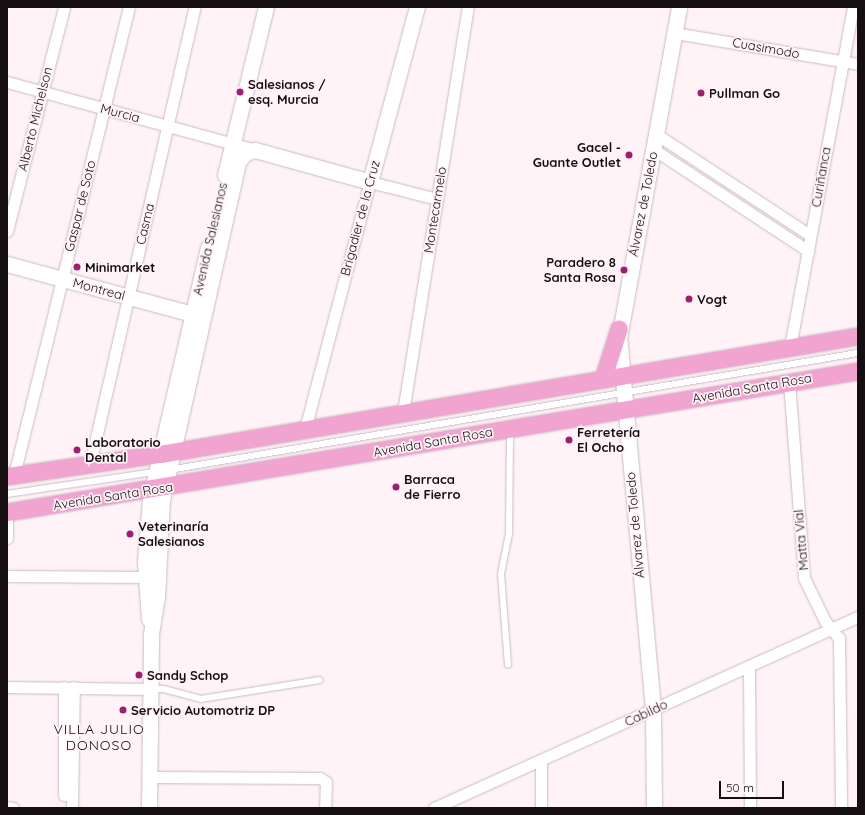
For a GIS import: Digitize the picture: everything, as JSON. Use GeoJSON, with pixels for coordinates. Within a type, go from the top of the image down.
{"type":"FeatureCollection","features":[{"type":"Feature","properties":{"kind":"main road","name":"Brigadier de la Cruz"},"geometry":{"type":"LineString","coordinates":[[370,182],[417,7]]}},
{"type":"Feature","properties":{"kind":"main road","name":"Álvarez de Toledo"},"geometry":{"type":"LineString","coordinates":[[654,808],[653,709],[624,410],[620,328],[679,7]]}},
{"type":"Feature","properties":{"kind":"main road","name":"Avenida Salesianos"},"geometry":{"type":"LineString","coordinates":[[166,453],[192,314],[262,8]]}},
{"type":"Feature","properties":{"kind":"main road"},"geometry":{"type":"LineString","coordinates":[[255,150],[370,182]]}},
{"type":"Feature","properties":{"kind":"main road","name":"Avenida Salesianos"},"geometry":{"type":"LineString","coordinates":[[157,489],[237,166],[242,155],[255,150]]}},
{"type":"Feature","properties":{"kind":"main road","name":"Montreal"},"geometry":{"type":"LineString","coordinates":[[7,264],[192,314]]}},
{"type":"Feature","properties":{"kind":"main road"},"geometry":{"type":"LineString","coordinates":[[603,378],[620,328]]}},
{"type":"Feature","properties":{"kind":"main road"},"geometry":{"type":"LineString","coordinates":[[11,476],[166,453],[858,336]]}},
{"type":"Feature","properties":{"kind":"main road","name":"Avenida Santa Rosa"},"geometry":{"type":"LineString","coordinates":[[7,512],[157,489],[510,428],[858,371]]}},
{"type":"Feature","properties":{"kind":"main road"},"geometry":{"type":"LineString","coordinates":[[148,808],[151,634],[145,578],[157,489]]}},
{"type":"Feature","properties":{"kind":"main road"},"geometry":{"type":"LineString","coordinates":[[151,634],[157,598],[157,489]]}},
{"type":"Feature","properties":{"kind":"street","name":"Alberto Michelson"},"geometry":{"type":"LineString","coordinates":[[7,231],[64,7]]}},
{"type":"Feature","properties":{"kind":"street","name":"Gaspar de Soto"},"geometry":{"type":"LineString","coordinates":[[11,476],[105,109],[128,7]]}},
{"type":"Feature","properties":{"kind":"street","name":"Casma"},"geometry":{"type":"LineString","coordinates":[[90,464],[195,7]]}},
{"type":"Feature","properties":{"kind":"street","name":"Montecarmelo"},"geometry":{"type":"LineString","coordinates":[[403,412],[468,7]]}},
{"type":"Feature","properties":{"kind":"street","name":"Curiñanca"},"geometry":{"type":"LineString","coordinates":[[790,347],[853,7]]}},
{"type":"Feature","properties":{"kind":"street","name":"Cuasimodo"},"geometry":{"type":"LineString","coordinates":[[675,33],[858,64]]}},
{"type":"Feature","properties":{"kind":"street","name":"Murcia"},"geometry":{"type":"LineString","coordinates":[[7,82],[255,150]]}},
{"type":"Feature","properties":{"kind":"street"},"geometry":{"type":"LineString","coordinates":[[656,134],[810,235]]}},
{"type":"Feature","properties":{"kind":"street"},"geometry":{"type":"LineString","coordinates":[[653,149],[808,251]]}},
{"type":"Feature","properties":{"kind":"street"},"geometry":{"type":"LineString","coordinates":[[370,182],[437,199]]}},
{"type":"Feature","properties":{"kind":"street","name":"Brigadier de la Cruz"},"geometry":{"type":"LineString","coordinates":[[305,429],[370,182]]}},
{"type":"Feature","properties":{"kind":"street","name":"Matta Vial"},"geometry":{"type":"LineString","coordinates":[[789,382],[804,578],[825,621],[833,628],[839,640],[841,808]]}},
{"type":"Feature","properties":{"kind":"street"},"geometry":{"type":"LineString","coordinates":[[7,512],[7,538]]}},
{"type":"Feature","properties":{"kind":"street"},"geometry":{"type":"LineString","coordinates":[[7,576],[145,578]]}},
{"type":"Feature","properties":{"kind":"street","name":"Cabildo"},"geometry":{"type":"LineString","coordinates":[[434,808],[858,617]]}},
{"type":"Feature","properties":{"kind":"street"},"geometry":{"type":"LineString","coordinates":[[749,666],[750,808]]}},
{"type":"Feature","properties":{"kind":"street"},"geometry":{"type":"LineString","coordinates":[[7,687],[150,689]]}},
{"type":"Feature","properties":{"kind":"street"},"geometry":{"type":"LineString","coordinates":[[69,687],[68,776],[72,808]]}},
{"type":"Feature","properties":{"kind":"street"},"geometry":{"type":"LineString","coordinates":[[541,761],[541,808]]}},
{"type":"Feature","properties":{"kind":"street"},"geometry":{"type":"LineString","coordinates":[[64,794],[68,776]]}},
{"type":"Feature","properties":{"kind":"street"},"geometry":{"type":"LineString","coordinates":[[149,777],[323,779],[325,808]]}},
{"type":"Feature","properties":{"kind":"street"},"geometry":{"type":"LineString","coordinates":[[7,807],[13,808]]}},
{"type":"Feature","properties":{"kind":"lane"},"geometry":{"type":"LineString","coordinates":[[7,494],[162,471],[858,353]]}},
{"type":"Feature","properties":{"kind":"lane"},"geometry":{"type":"LineString","coordinates":[[508,665],[501,574],[509,534],[510,428]]}},
{"type":"Feature","properties":{"kind":"lane"},"geometry":{"type":"LineString","coordinates":[[150,689],[164,689],[201,699],[319,680]]}},
{"type":"Feature","properties":{"kind":"place","name":"Salesianos / esq. Murcia"},"geometry":{"type":"Point","coordinates":[240,92]}},
{"type":"Feature","properties":{"kind":"place","name":"Pullman Go"},"geometry":{"type":"Point","coordinates":[701,93]}},
{"type":"Feature","properties":{"kind":"place","name":"Gacel - Guante Outlet"},"geometry":{"type":"Point","coordinates":[629,155]}},
{"type":"Feature","properties":{"kind":"place","name":"Minimarket"},"geometry":{"type":"Point","coordinates":[77,267]}},
{"type":"Feature","properties":{"kind":"place","name":"Paradero 8 Santa Rosa"},"geometry":{"type":"Point","coordinates":[624,270]}},
{"type":"Feature","properties":{"kind":"place","name":"Vogt"},"geometry":{"type":"Point","coordinates":[689,299]}},
{"type":"Feature","properties":{"kind":"place","name":"Ferretería El Ocho"},"geometry":{"type":"Point","coordinates":[569,440]}},
{"type":"Feature","properties":{"kind":"place","name":"Laboratorio Dental"},"geometry":{"type":"Point","coordinates":[77,450]}},
{"type":"Feature","properties":{"kind":"place","name":"Barraca de Fierro"},"geometry":{"type":"Point","coordinates":[396,487]}},
{"type":"Feature","properties":{"kind":"place","name":"Veterinaría Salesianos"},"geometry":{"type":"Point","coordinates":[130,534]}},
{"type":"Feature","properties":{"kind":"place","name":"Sandy Schop"},"geometry":{"type":"Point","coordinates":[139,675]}},
{"type":"Feature","properties":{"kind":"place","name":"Servicio Automotriz DP"},"geometry":{"type":"Point","coordinates":[123,710]}},
{"type":"Feature","properties":{"kind":"district","name":"VILLA JULIO DONOSO"},"geometry":{"type":"Point","coordinates":[99,738]}}]}
